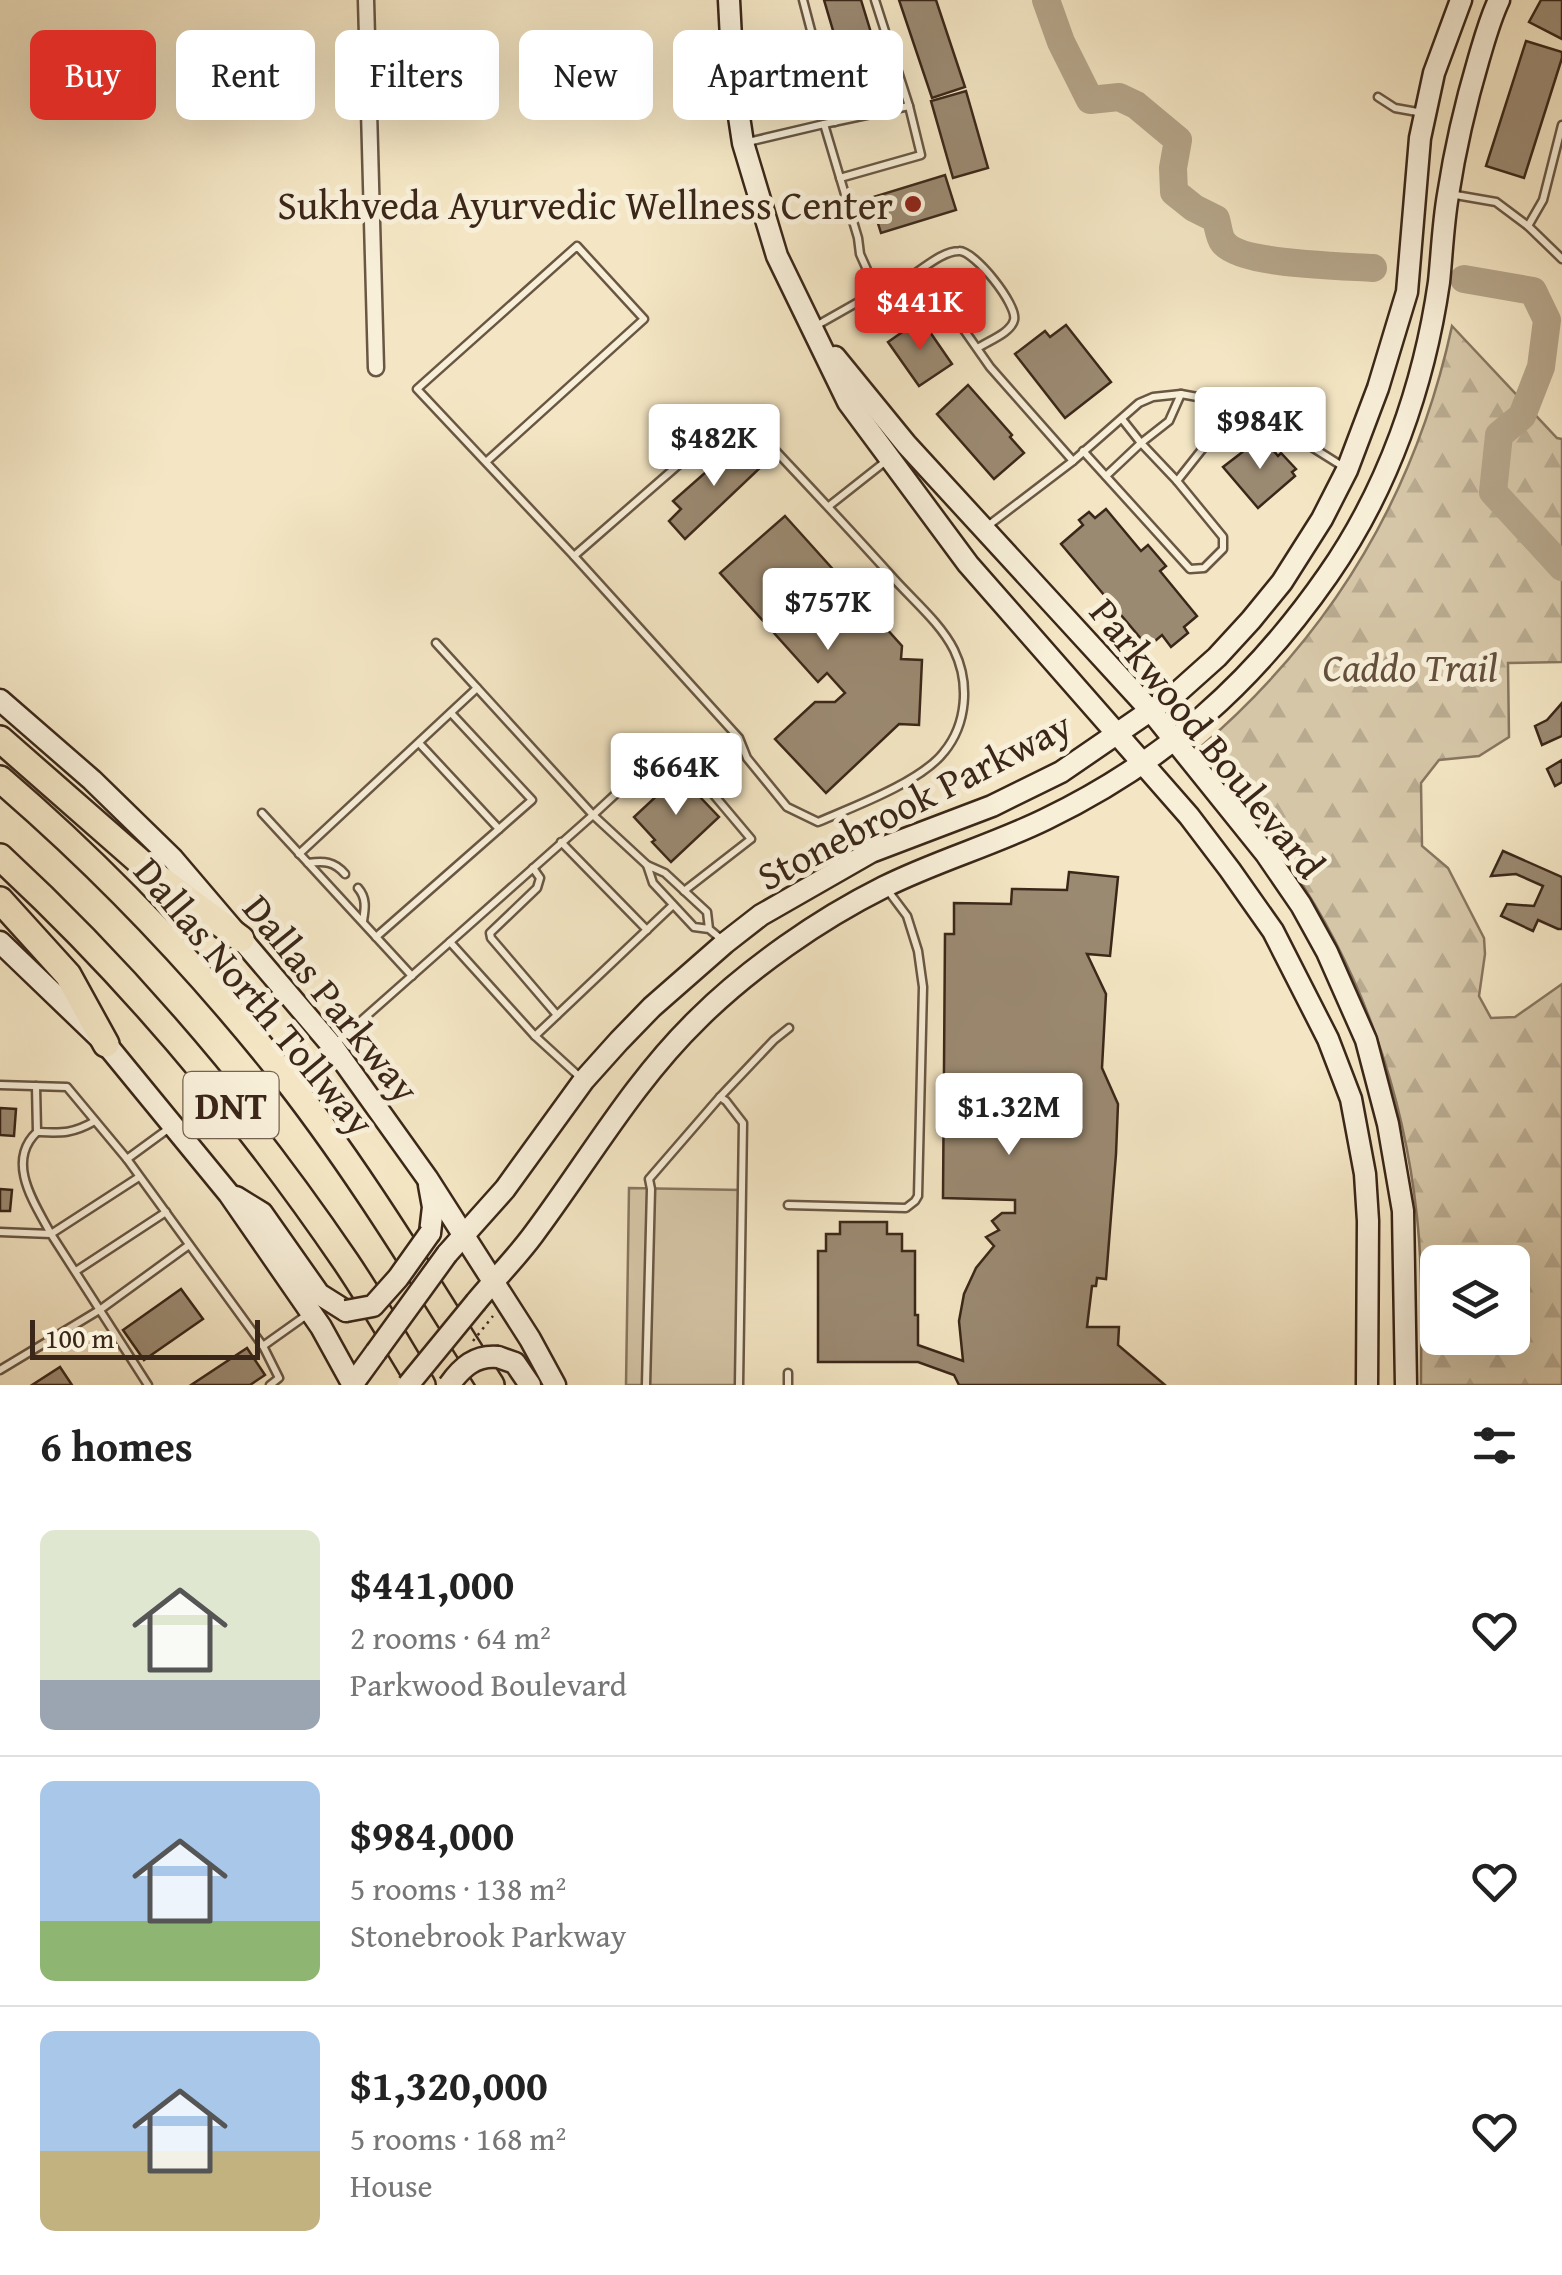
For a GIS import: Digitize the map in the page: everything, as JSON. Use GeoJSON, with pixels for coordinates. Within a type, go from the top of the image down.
{"type":"FeatureCollection","features":[{"type":"Feature","properties":{"kind":"highway"},"geometry":{"type":"LineString","coordinates":[[0,740],[154,874],[242,939]]}},
{"type":"Feature","properties":{"kind":"highway","name":"Dallas North Tollway"},"geometry":{"type":"LineString","coordinates":[[0,779],[129,898],[274,1064],[394,1230],[491,1385]]}},
{"type":"Feature","properties":{"kind":"highway","name":"DNT"},"geometry":{"type":"LineString","coordinates":[[0,856],[89,943],[200,1066],[270,1155],[347,1264],[422,1385]]}},
{"type":"Feature","properties":{"kind":"highway"},"geometry":{"type":"LineString","coordinates":[[0,900],[68,975],[106,1044]]}},
{"type":"Feature","properties":{"kind":"main road","name":"Parkwood Boulevard"},"geometry":{"type":"LineString","coordinates":[[729,0],[733,78],[743,143],[777,256],[848,402],[968,564],[1189,816],[1230,870],[1273,931],[1340,1066],[1365,1174],[1366,1385]]}},
{"type":"Feature","properties":{"kind":"main road","name":"Stonebrook Parkway"},"geometry":{"type":"LineString","coordinates":[[352,1385],[447,1254],[505,1189],[584,1080],[718,936],[870,852],[992,806],[1061,772],[1180,691],[1252,620],[1322,520],[1347,470],[1378,388],[1406,292],[1425,114],[1434,73],[1461,0]]}},
{"type":"Feature","properties":{"kind":"main road","name":"Stonebrook Parkway"},"geometry":{"type":"LineString","coordinates":[[408,1385],[531,1238],[650,1073],[697,1020],[750,973],[820,922],[886,886],[1047,819],[1142,764],[1208,714],[1285,632],[1330,572],[1378,486],[1408,418],[1438,285],[1448,193],[1472,82],[1500,0]]}},
{"type":"Feature","properties":{"kind":"main road","name":"Parkwood Boulevard"},"geometry":{"type":"LineString","coordinates":[[812,328],[906,444],[1151,711],[1266,854],[1301,905],[1327,952],[1366,1040],[1396,1163],[1403,1210],[1406,1385]]}},
{"type":"Feature","properties":{"kind":"main road"},"geometry":{"type":"LineString","coordinates":[[1347,470],[1378,486]]}},
{"type":"Feature","properties":{"kind":"main road","name":"Dallas Parkway"},"geometry":{"type":"LineString","coordinates":[[0,700],[92,780],[173,859],[332,1047],[427,1178],[530,1339],[554,1385]]}},
{"type":"Feature","properties":{"kind":"main road"},"geometry":{"type":"LineString","coordinates":[[718,936],[750,973]]}},
{"type":"Feature","properties":{"kind":"main road"},"geometry":{"type":"LineString","coordinates":[[0,942],[106,1044],[230,1194],[310,1312],[352,1385]]}},
{"type":"Feature","properties":{"kind":"main road"},"geometry":{"type":"LineString","coordinates":[[1292,968],[1327,952]]}},
{"type":"Feature","properties":{"kind":"main road"},"geometry":{"type":"LineString","coordinates":[[230,1194],[262,1213],[319,1294],[346,1311],[373,1306],[430,1233],[433,1207],[427,1178]]}},
{"type":"Feature","properties":{"kind":"main road"},"geometry":{"type":"LineString","coordinates":[[449,1385],[469,1362],[487,1356],[515,1362],[530,1385]]}},
{"type":"Feature","properties":{"kind":"street"},"geometry":{"type":"LineString","coordinates":[[366,0],[376,368]]}},
{"type":"Feature","properties":{"kind":"lane"},"geometry":{"type":"LineString","coordinates":[[804,0],[835,122]]}},
{"type":"Feature","properties":{"kind":"lane"},"geometry":{"type":"LineString","coordinates":[[840,178],[921,154],[875,0]]}},
{"type":"Feature","properties":{"kind":"lane"},"geometry":{"type":"LineString","coordinates":[[1378,97],[1396,108],[1425,114]]}},
{"type":"Feature","properties":{"kind":"lane"},"geometry":{"type":"LineString","coordinates":[[743,143],[908,106]]}},
{"type":"Feature","properties":{"kind":"lane"},"geometry":{"type":"LineString","coordinates":[[824,124],[860,254],[877,292]]}},
{"type":"Feature","properties":{"kind":"lane"},"geometry":{"type":"LineString","coordinates":[[1528,226],[1542,200],[1562,126]]}},
{"type":"Feature","properties":{"kind":"lane"},"geometry":{"type":"LineString","coordinates":[[1448,193],[1496,202],[1562,259]]}},
{"type":"Feature","properties":{"kind":"lane"},"geometry":{"type":"LineString","coordinates":[[486,462],[644,319],[577,246],[417,389],[739,738],[746,758],[787,806],[818,822],[929,768],[955,735],[964,697],[962,674],[948,638],[739,412],[574,556]]}},
{"type":"Feature","properties":{"kind":"lane"},"geometry":{"type":"LineString","coordinates":[[812,328],[897,280],[961,250],[971,254],[1014,311],[1009,329],[978,348]]}},
{"type":"Feature","properties":{"kind":"lane"},"geometry":{"type":"LineString","coordinates":[[910,276],[920,277],[934,287],[990,368],[1072,460]]}},
{"type":"Feature","properties":{"kind":"lane"},"geometry":{"type":"LineString","coordinates":[[984,529],[1152,397],[1181,394],[1269,412],[1307,444],[1347,470]]}},
{"type":"Feature","properties":{"kind":"lane"},"geometry":{"type":"LineString","coordinates":[[1106,476],[1170,421],[1181,394]]}},
{"type":"Feature","properties":{"kind":"lane"},"geometry":{"type":"LineString","coordinates":[[1177,480],[1233,404]]}},
{"type":"Feature","properties":{"kind":"lane"},"geometry":{"type":"LineString","coordinates":[[1083,452],[1190,569],[1204,568],[1223,549],[1224,537],[1122,419]]}},
{"type":"Feature","properties":{"kind":"lane"},"geometry":{"type":"LineString","coordinates":[[828,506],[906,444]]}},
{"type":"Feature","properties":{"kind":"lane"},"geometry":{"type":"LineString","coordinates":[[436,643],[593,816],[646,865],[665,873],[706,912],[718,936]]}},
{"type":"Feature","properties":{"kind":"lane"},"geometry":{"type":"LineString","coordinates":[[299,854],[477,688]]}},
{"type":"Feature","properties":{"kind":"lane"},"geometry":{"type":"LineString","coordinates":[[376,937],[532,800],[450,713]]}},
{"type":"Feature","properties":{"kind":"lane"},"geometry":{"type":"LineString","coordinates":[[419,743],[499,830]]}},
{"type":"Feature","properties":{"kind":"lane"},"geometry":{"type":"LineString","coordinates":[[332,1047],[647,765],[670,755],[687,763],[752,838],[684,891]]}},
{"type":"Feature","properties":{"kind":"lane"},"geometry":{"type":"LineString","coordinates":[[262,813],[412,976]]}},
{"type":"Feature","properties":{"kind":"lane"},"geometry":{"type":"LineString","coordinates":[[561,842],[647,930]]}},
{"type":"Feature","properties":{"kind":"lane"},"geometry":{"type":"LineString","coordinates":[[308,863],[325,861],[338,865],[346,874]]}},
{"type":"Feature","properties":{"kind":"lane"},"geometry":{"type":"LineString","coordinates":[[646,865],[653,883],[694,927],[718,936]]}},
{"type":"Feature","properties":{"kind":"lane"},"geometry":{"type":"LineString","coordinates":[[532,868],[540,878],[537,888],[490,933],[490,938],[558,1015]]}},
{"type":"Feature","properties":{"kind":"lane"},"geometry":{"type":"LineString","coordinates":[[788,1206],[906,1208],[918,1196],[923,987],[907,916],[886,886]]}},
{"type":"Feature","properties":{"kind":"lane"},"geometry":{"type":"LineString","coordinates":[[358,888],[366,907],[362,922]]}},
{"type":"Feature","properties":{"kind":"lane"},"geometry":{"type":"LineString","coordinates":[[535,1036],[673,905]]}},
{"type":"Feature","properties":{"kind":"lane"},"geometry":{"type":"LineString","coordinates":[[450,942],[535,1036],[584,1080]]}},
{"type":"Feature","properties":{"kind":"lane"},"geometry":{"type":"LineString","coordinates":[[646,1385],[649,1179],[774,1040],[790,1028]]}},
{"type":"Feature","properties":{"kind":"lane"},"geometry":{"type":"LineString","coordinates":[[0,1085],[68,1088],[140,1176],[264,1346],[280,1378],[270,1385]]}},
{"type":"Feature","properties":{"kind":"lane"},"geometry":{"type":"LineString","coordinates":[[36,1086],[36,1132],[21,1160],[31,1196],[148,1385]]}},
{"type":"Feature","properties":{"kind":"lane"},"geometry":{"type":"LineString","coordinates":[[720,1098],[743,1123],[739,1385]]}},
{"type":"Feature","properties":{"kind":"lane"},"geometry":{"type":"LineString","coordinates":[[36,1132],[68,1133],[95,1121]]}},
{"type":"Feature","properties":{"kind":"lane"},"geometry":{"type":"LineString","coordinates":[[127,1159],[173,1126]]}},
{"type":"Feature","properties":{"kind":"lane"},"geometry":{"type":"LineString","coordinates":[[0,1232],[52,1234],[140,1176]]}},
{"type":"Feature","properties":{"kind":"lane"},"geometry":{"type":"LineString","coordinates":[[76,1272],[166,1212]]}},
{"type":"Feature","properties":{"kind":"lane"},"geometry":{"type":"LineString","coordinates":[[0,1370],[101,1309],[189,1245]]}},
{"type":"Feature","properties":{"kind":"lane"},"geometry":{"type":"LineString","coordinates":[[264,1346],[310,1312]]}},
{"type":"Feature","properties":{"kind":"lane"},"geometry":{"type":"LineString","coordinates":[[788,1374],[788,1385]]}},
{"type":"Feature","properties":{"kind":"green space","name":"Caddo Trail"},"geometry":{"type":"Polygon","coordinates":[[[1452,326],[1562,439],[1562,662],[1508,663],[1509,737],[1479,756],[1439,760],[1421,783],[1422,846],[1448,868],[1484,938],[1479,996],[1491,1018],[1515,1017],[1562,984],[1562,1385],[1421,1385],[1421,1355],[1530,1355],[1530,1245],[1420,1245],[1420,1264],[1417,1217],[1402,1125],[1359,992],[1317,908],[1292,869],[1197,750],[1288,660],[1326,611],[1390,506],[1415,449],[1452,326]]]}},
{"type":"Feature","properties":{"kind":"green space"},"geometry":{"type":"Polygon","coordinates":[[[629,1188],[742,1190],[739,1385],[626,1385],[629,1188]]]}},
{"type":"Feature","properties":{"kind":"building"},"geometry":{"type":"Polygon","coordinates":[[[824,0],[861,0],[870,30],[833,30],[824,0]]]}},
{"type":"Feature","properties":{"kind":"building"},"geometry":{"type":"Polygon","coordinates":[[[899,0],[936,0],[965,87],[932,98],[899,0]]]}},
{"type":"Feature","properties":{"kind":"building"},"geometry":{"type":"Polygon","coordinates":[[[1541,0],[1562,0],[1562,39],[1529,22],[1541,0]]]}},
{"type":"Feature","properties":{"kind":"building"},"geometry":{"type":"Polygon","coordinates":[[[1526,41],[1562,52],[1562,58],[1524,178],[1486,166],[1526,41]]]}},
{"type":"Feature","properties":{"kind":"building"},"geometry":{"type":"Polygon","coordinates":[[[966,91],[988,168],[953,178],[931,101],[966,91]]]}},
{"type":"Feature","properties":{"kind":"building","name":"Sukhveda Ayurvedic Wellness Center"},"geometry":{"type":"Polygon","coordinates":[[[945,175],[956,210],[881,233],[870,198],[945,175]]]}},
{"type":"Feature","properties":{"kind":"building"},"geometry":{"type":"Polygon","coordinates":[[[921,319],[952,364],[919,386],[888,342],[921,319]]]}},
{"type":"Feature","properties":{"kind":"building"},"geometry":{"type":"Polygon","coordinates":[[[1066,325],[1111,382],[1065,418],[1015,354],[1045,331],[1050,337],[1066,325]]]}},
{"type":"Feature","properties":{"kind":"building"},"geometry":{"type":"Polygon","coordinates":[[[968,385],[1024,453],[994,479],[937,414],[968,385]]]}},
{"type":"Feature","properties":{"kind":"building"},"geometry":{"type":"Polygon","coordinates":[[[1262,437],[1296,469],[1292,472],[1295,476],[1258,508],[1223,467],[1262,437]]]}},
{"type":"Feature","properties":{"kind":"building"},"geometry":{"type":"Polygon","coordinates":[[[740,442],[763,465],[685,539],[669,521],[681,509],[673,501],[740,442]]]}},
{"type":"Feature","properties":{"kind":"building"},"geometry":{"type":"Polygon","coordinates":[[[1106,509],[1141,551],[1148,545],[1166,566],[1160,571],[1197,616],[1184,627],[1188,633],[1171,647],[1162,635],[1148,647],[1061,544],[1083,525],[1079,520],[1089,512],[1095,518],[1106,509]]]}},
{"type":"Feature","properties":{"kind":"building"},"geometry":{"type":"Polygon","coordinates":[[[785,516],[902,646],[901,659],[922,660],[919,725],[899,724],[826,793],[775,739],[815,702],[835,702],[845,693],[827,673],[818,682],[720,573],[785,516]]]}},
{"type":"Feature","properties":{"kind":"building"},"geometry":{"type":"Polygon","coordinates":[[[1562,703],[1562,736],[1542,745],[1535,726],[1547,720],[1562,703]]]}},
{"type":"Feature","properties":{"kind":"building"},"geometry":{"type":"Polygon","coordinates":[[[1562,760],[1562,782],[1555,786],[1547,769],[1562,760]]]}},
{"type":"Feature","properties":{"kind":"building"},"geometry":{"type":"Polygon","coordinates":[[[679,775],[719,817],[671,862],[634,817],[679,775]]]}},
{"type":"Feature","properties":{"kind":"building"},"geometry":{"type":"Polygon","coordinates":[[[1503,851],[1562,877],[1562,929],[1538,920],[1533,931],[1501,916],[1507,904],[1534,906],[1543,886],[1516,874],[1491,876],[1503,851]]]}},
{"type":"Feature","properties":{"kind":"building"},"geometry":{"type":"Polygon","coordinates":[[[1069,872],[1118,877],[1110,956],[1087,954],[1106,994],[1102,1068],[1118,1104],[1106,1279],[1097,1278],[1096,1286],[1092,1286],[1087,1327],[1119,1327],[1118,1345],[1165,1385],[959,1385],[954,1375],[918,1362],[818,1362],[818,1251],[826,1251],[826,1234],[840,1234],[840,1222],[887,1222],[887,1234],[902,1234],[902,1251],[915,1251],[918,1345],[963,1361],[959,1321],[964,1294],[976,1268],[994,1246],[986,1237],[999,1230],[992,1221],[1002,1213],[1015,1213],[1015,1200],[943,1198],[945,934],[954,934],[954,903],[1011,904],[1012,889],[1067,890],[1069,872]]]}},
{"type":"Feature","properties":{"kind":"building"},"geometry":{"type":"Polygon","coordinates":[[[0,1108],[16,1109],[14,1136],[0,1135],[0,1108]]]}},
{"type":"Feature","properties":{"kind":"building"},"geometry":{"type":"Polygon","coordinates":[[[0,1189],[12,1190],[10,1211],[0,1211],[0,1189]]]}},
{"type":"Feature","properties":{"kind":"building"},"geometry":{"type":"Polygon","coordinates":[[[181,1289],[203,1319],[144,1360],[123,1330],[181,1289]]]}},
{"type":"Feature","properties":{"kind":"building"},"geometry":{"type":"Polygon","coordinates":[[[247,1348],[265,1375],[250,1385],[191,1385],[247,1348]]]}},
{"type":"Feature","properties":{"kind":"building"},"geometry":{"type":"Polygon","coordinates":[[[60,1367],[72,1385],[32,1385],[60,1367]]]}},
{"type":"Feature","properties":{"kind":"waterway"},"geometry":{"type":"LineString","coordinates":[[1046,0],[1061,42],[1090,100],[1119,97],[1136,105],[1178,140],[1174,192],[1216,219],[1223,242],[1233,250],[1270,260],[1373,268]]}},
{"type":"Feature","properties":{"kind":"waterway"},"geometry":{"type":"LineString","coordinates":[[1464,279],[1533,291],[1547,320],[1541,367],[1522,416],[1499,435],[1493,492],[1562,567]]}},
{"type":"Feature","properties":{"kind":"place","name":"Sukhveda Ayurvedic Wellness Center"},"geometry":{"type":"Point","coordinates":[913,204]}}]}
